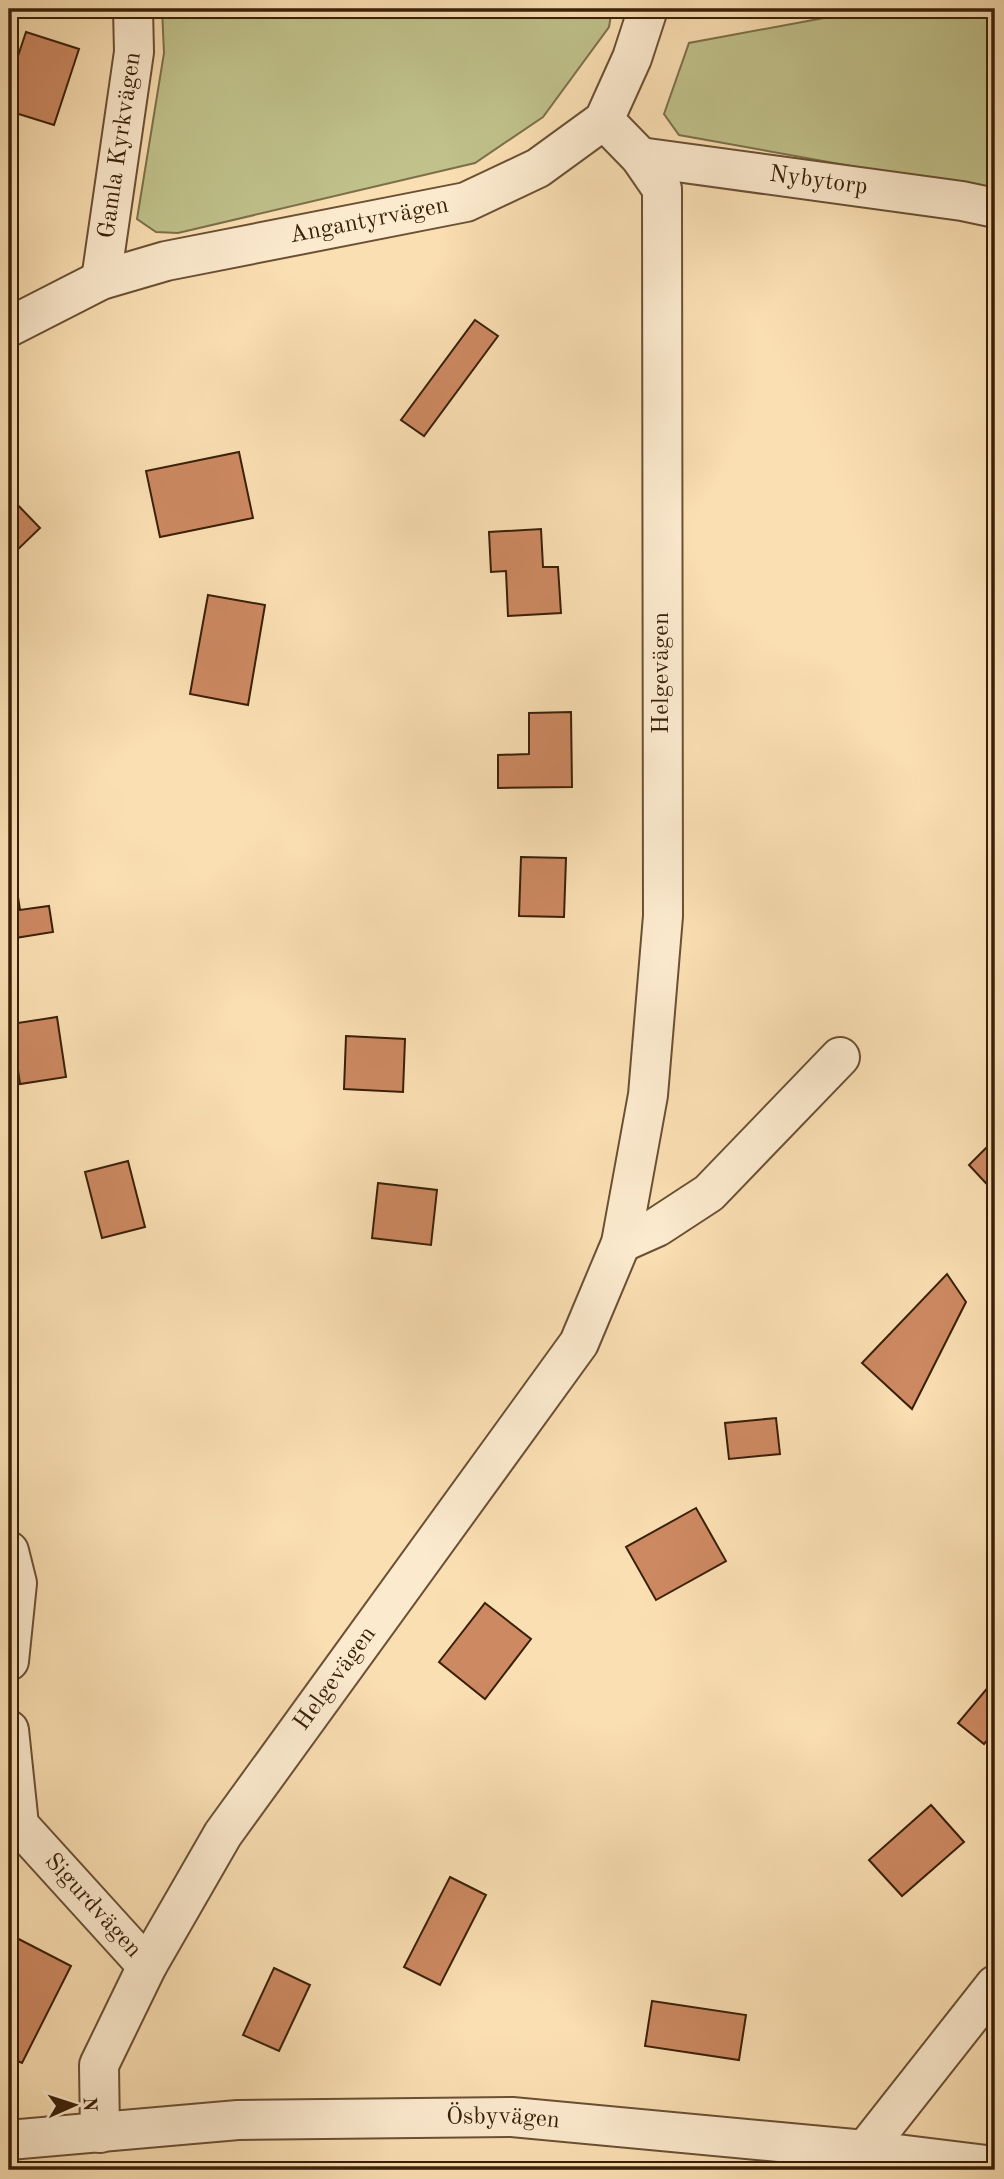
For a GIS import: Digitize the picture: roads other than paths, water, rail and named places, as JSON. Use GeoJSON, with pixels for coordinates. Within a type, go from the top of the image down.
{"type":"FeatureCollection","features":[{"type":"Feature","properties":{"kind":"street","name":"Gamla Kyrkvägen"},"geometry":{"type":"LineString","coordinates":[[101,280],[134,51],[133,9]]}},
{"type":"Feature","properties":{"kind":"street","name":"Angantyrvägen"},"geometry":{"type":"LineString","coordinates":[[9,327],[101,280],[166,261],[466,202],[538,168],[604,120],[632,58],[648,9]]}},
{"type":"Feature","properties":{"kind":"street","name":"Helgevägen"},"geometry":{"type":"LineString","coordinates":[[100,2133],[99,2065],[147,1966],[222,1835],[579,1343],[621,1243],[648,1095],[663,916],[662,189],[640,157],[604,120]]}},
{"type":"Feature","properties":{"kind":"street","name":"Nybytorp"},"geometry":{"type":"LineString","coordinates":[[640,157],[949,199],[995,208]]}},
{"type":"Feature","properties":{"kind":"street"},"geometry":{"type":"LineString","coordinates":[[621,1243],[657,1227],[709,1193],[840,1057]]}},
{"type":"Feature","properties":{"kind":"street"},"geometry":{"type":"LineString","coordinates":[[9,1551],[17,1583],[9,1661]]}},
{"type":"Feature","properties":{"kind":"street","name":"Sigurdvägen"},"geometry":{"type":"LineString","coordinates":[[9,1730],[19,1825],[147,1966]]}},
{"type":"Feature","properties":{"kind":"street"},"geometry":{"type":"LineString","coordinates":[[865,2150],[995,1985]]}},
{"type":"Feature","properties":{"kind":"street","name":"Ösbyvägen"},"geometry":{"type":"LineString","coordinates":[[9,2140],[237,2120],[512,2116],[865,2150],[995,2166]]}}]}
